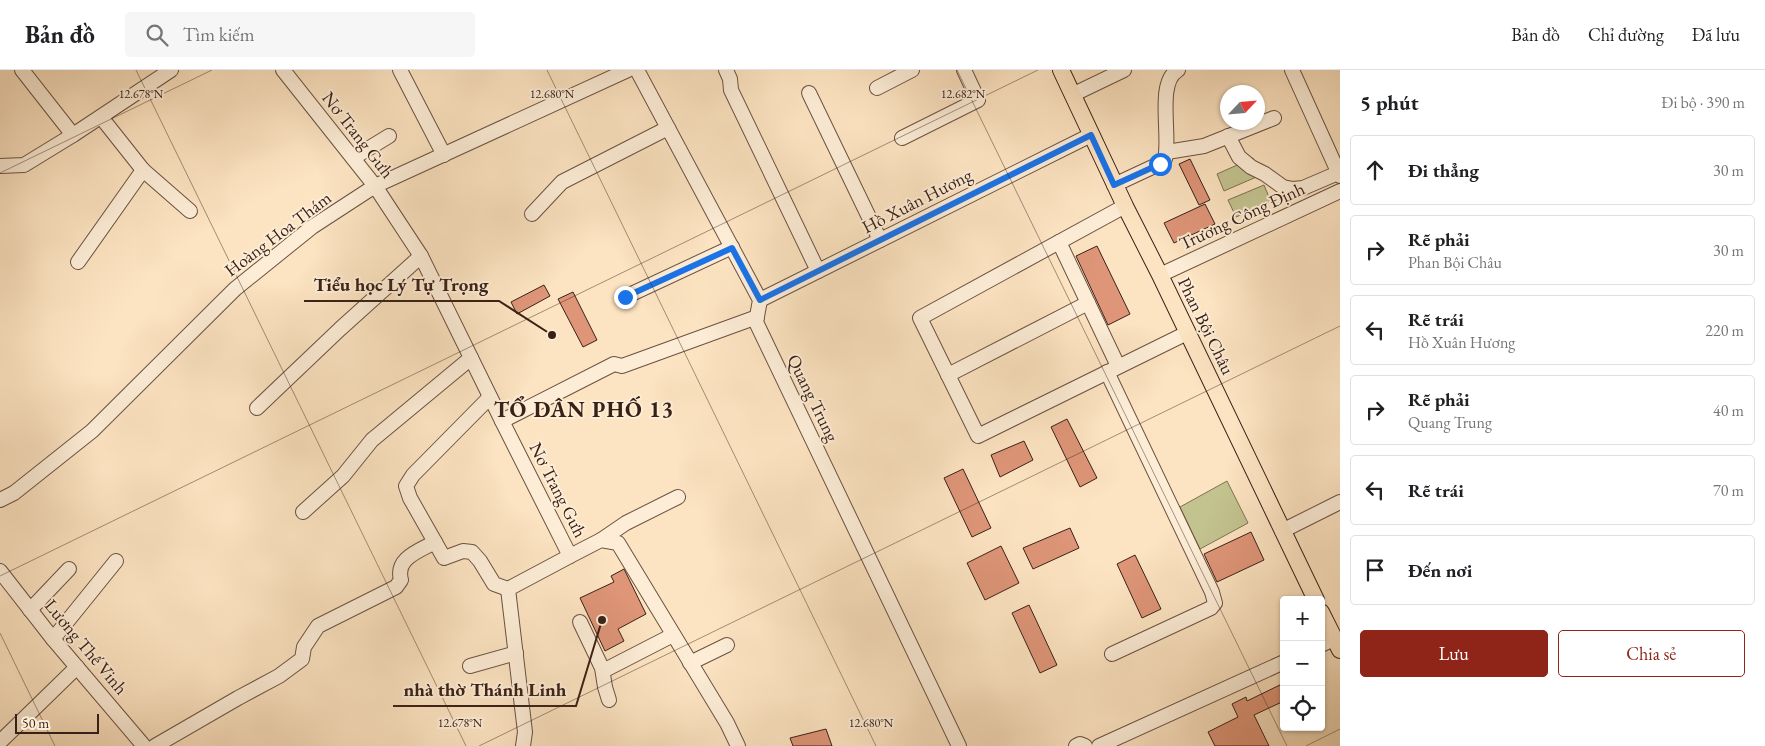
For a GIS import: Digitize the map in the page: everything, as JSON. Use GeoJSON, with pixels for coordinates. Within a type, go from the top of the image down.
{"type":"FeatureCollection","features":[{"type":"Feature","properties":{"kind":"main road","name":"Phan Bội Châu"},"geometry":{"type":"LineString","coordinates":[[1061,70],[1124,206],[1160,275],[1314,596]]}},
{"type":"Feature","properties":{"kind":"main road"},"geometry":{"type":"LineString","coordinates":[[1325,624],[1332,645]]}},
{"type":"Feature","properties":{"kind":"street"},"geometry":{"type":"LineString","coordinates":[[22,70],[73,135]]}},
{"type":"Feature","properties":{"kind":"street"},"geometry":{"type":"LineString","coordinates":[[0,166],[24,165],[171,70]]}},
{"type":"Feature","properties":{"kind":"street","name":"Nơ Trang Gưh"},"geometry":{"type":"LineString","coordinates":[[283,70],[375,186],[421,256],[570,556],[601,540],[618,543],[727,723],[738,746]]}},
{"type":"Feature","properties":{"kind":"street"},"geometry":{"type":"LineString","coordinates":[[400,70],[444,154]]}},
{"type":"Feature","properties":{"kind":"street","name":"Hoàng Hoa Thám"},"geometry":{"type":"LineString","coordinates":[[0,500],[14,493],[92,432],[235,289],[312,227],[375,186],[628,70]]}},
{"type":"Feature","properties":{"kind":"street"},"geometry":{"type":"LineString","coordinates":[[637,70],[760,300]]}},
{"type":"Feature","properties":{"kind":"street"},"geometry":{"type":"LineString","coordinates":[[726,70],[732,90],[818,271]]}},
{"type":"Feature","properties":{"kind":"street"},"geometry":{"type":"LineString","coordinates":[[877,88],[912,70]]}},
{"type":"Feature","properties":{"kind":"street"},"geometry":{"type":"LineString","coordinates":[[902,138],[978,100],[964,70]]}},
{"type":"Feature","properties":{"kind":"street"},"geometry":{"type":"LineString","coordinates":[[1072,95],[1124,70]]}},
{"type":"Feature","properties":{"kind":"street"},"geometry":{"type":"LineString","coordinates":[[1114,185],[1160,164],[1165,159],[1167,152],[1167,88],[1174,72],[1178,70]]}},
{"type":"Feature","properties":{"kind":"street"},"geometry":{"type":"LineString","coordinates":[[1228,136],[1239,157],[1251,167],[1283,187],[1303,188],[1339,174],[1292,70]]}},
{"type":"Feature","properties":{"kind":"street"},"geometry":{"type":"LineString","coordinates":[[809,93],[880,240]]}},
{"type":"Feature","properties":{"kind":"street"},"geometry":{"type":"LineString","coordinates":[[101,117],[143,170],[190,211]]}},
{"type":"Feature","properties":{"kind":"street"},"geometry":{"type":"LineString","coordinates":[[1167,152],[1204,146],[1274,118]]}},
{"type":"Feature","properties":{"kind":"street"},"geometry":{"type":"LineString","coordinates":[[532,214],[562,182],[668,128]]}},
{"type":"Feature","properties":{"kind":"street","name":"Hồ Xuân Hương"},"geometry":{"type":"LineString","coordinates":[[760,300],[1091,135]]}},
{"type":"Feature","properties":{"kind":"street"},"geometry":{"type":"LineString","coordinates":[[353,158],[389,136]]}},
{"type":"Feature","properties":{"kind":"street"},"geometry":{"type":"LineString","coordinates":[[78,262],[143,170]]}},
{"type":"Feature","properties":{"kind":"street","name":"Trương Công Định"},"geometry":{"type":"LineString","coordinates":[[1160,275],[1340,191]]}},
{"type":"Feature","properties":{"kind":"street"},"geometry":{"type":"LineString","coordinates":[[1124,206],[920,318],[978,436],[1187,333]]}},
{"type":"Feature","properties":{"kind":"street"},"geometry":{"type":"LineString","coordinates":[[1059,242],[1088,303],[1113,369],[1212,592],[1215,603],[1211,608],[1112,654]]}},
{"type":"Feature","properties":{"kind":"street"},"geometry":{"type":"LineString","coordinates":[[625,297],[732,248]]}},
{"type":"Feature","properties":{"kind":"street"},"geometry":{"type":"LineString","coordinates":[[257,408],[340,329],[421,256]]}},
{"type":"Feature","properties":{"kind":"street","name":"Quang Trung"},"geometry":{"type":"LineString","coordinates":[[760,300],[756,322],[959,746]]}},
{"type":"Feature","properties":{"kind":"street"},"geometry":{"type":"LineString","coordinates":[[948,375],[1088,303]]}},
{"type":"Feature","properties":{"kind":"street"},"geometry":{"type":"LineString","coordinates":[[502,421],[614,364],[622,366],[757,317]]}},
{"type":"Feature","properties":{"kind":"street"},"geometry":{"type":"LineString","coordinates":[[303,512],[343,476],[372,440],[471,358]]}},
{"type":"Feature","properties":{"kind":"street"},"geometry":{"type":"LineString","coordinates":[[490,397],[413,475],[406,486],[410,498],[444,558],[463,551],[472,552],[494,584],[508,589],[570,556]]}},
{"type":"Feature","properties":{"kind":"street"},"geometry":{"type":"LineString","coordinates":[[601,540],[626,523],[678,497]]}},
{"type":"Feature","properties":{"kind":"street"},"geometry":{"type":"LineString","coordinates":[[1282,531],[1340,502]]}},
{"type":"Feature","properties":{"kind":"street"},"geometry":{"type":"LineString","coordinates":[[154,746],[279,676],[302,658],[304,647],[318,626],[396,588],[402,580],[399,572],[405,559],[435,542]]}},
{"type":"Feature","properties":{"kind":"street"},"geometry":{"type":"LineString","coordinates":[[53,639],[116,561]]}},
{"type":"Feature","properties":{"kind":"street"},"geometry":{"type":"LineString","coordinates":[[30,610],[69,569]]}},
{"type":"Feature","properties":{"kind":"street","name":"Lương Thế Vinh"},"geometry":{"type":"LineString","coordinates":[[0,571],[53,639],[144,746]]}},
{"type":"Feature","properties":{"kind":"street"},"geometry":{"type":"LineString","coordinates":[[508,589],[525,732],[523,746]]}},
{"type":"Feature","properties":{"kind":"street"},"geometry":{"type":"LineString","coordinates":[[580,622],[603,671],[609,700]]}},
{"type":"Feature","properties":{"kind":"street"},"geometry":{"type":"LineString","coordinates":[[603,671],[673,635]]}},
{"type":"Feature","properties":{"kind":"street"},"geometry":{"type":"LineString","coordinates":[[690,663],[728,645]]}},
{"type":"Feature","properties":{"kind":"street"},"geometry":{"type":"LineString","coordinates":[[470,666],[516,653]]}},
{"type":"Feature","properties":{"kind":"street"},"geometry":{"type":"LineString","coordinates":[[1099,746],[1280,664]]}},
{"type":"Feature","properties":{"kind":"street"},"geometry":{"type":"LineString","coordinates":[[6,742],[77,667]]}},
{"type":"Feature","properties":{"kind":"street"},"geometry":{"type":"LineString","coordinates":[[1076,746],[1080,744],[1085,746]]}},
{"type":"Feature","properties":{"kind":"green space"},"geometry":{"type":"Polygon","coordinates":[[[1253,158],[1261,175],[1224,191],[1217,174],[1253,158]]]}},
{"type":"Feature","properties":{"kind":"green space"},"geometry":{"type":"Polygon","coordinates":[[[1264,185],[1271,202],[1236,217],[1228,200],[1264,185]]]}},
{"type":"Feature","properties":{"kind":"green space"},"geometry":{"type":"Polygon","coordinates":[[[1227,481],[1248,523],[1200,549],[1180,507],[1227,481]]]}},
{"type":"Feature","properties":{"kind":"building"},"geometry":{"type":"Polygon","coordinates":[[[1190,159],[1210,200],[1199,205],[1179,164],[1190,159]]]}},
{"type":"Feature","properties":{"kind":"building"},"geometry":{"type":"Polygon","coordinates":[[[1205,204],[1215,224],[1174,243],[1164,223],[1205,204]]]}},
{"type":"Feature","properties":{"kind":"building"},"geometry":{"type":"Polygon","coordinates":[[[1097,246],[1130,314],[1108,325],[1076,256],[1097,246]]]}},
{"type":"Feature","properties":{"kind":"building"},"geometry":{"type":"Polygon","coordinates":[[[544,285],[550,296],[517,314],[511,302],[544,285]]]}},
{"type":"Feature","properties":{"kind":"building"},"geometry":{"type":"Polygon","coordinates":[[[573,292],[597,340],[583,347],[558,299],[573,292]]]}},
{"type":"Feature","properties":{"kind":"building"},"geometry":{"type":"Polygon","coordinates":[[[1067,419],[1097,478],[1080,487],[1051,427],[1067,419]]]}},
{"type":"Feature","properties":{"kind":"building"},"geometry":{"type":"Polygon","coordinates":[[[1024,441],[1033,460],[1000,477],[991,455],[1024,441]]]}},
{"type":"Feature","properties":{"kind":"building"},"geometry":{"type":"Polygon","coordinates":[[[963,469],[991,528],[972,537],[944,478],[963,469]]]}},
{"type":"Feature","properties":{"kind":"building"},"geometry":{"type":"Polygon","coordinates":[[[1070,528],[1079,548],[1033,569],[1023,548],[1070,528]]]}},
{"type":"Feature","properties":{"kind":"building"},"geometry":{"type":"Polygon","coordinates":[[[1251,532],[1264,560],[1217,582],[1204,554],[1251,532]]]}},
{"type":"Feature","properties":{"kind":"building"},"geometry":{"type":"Polygon","coordinates":[[[1001,546],[1019,583],[985,600],[967,563],[1001,546]]]}},
{"type":"Feature","properties":{"kind":"building"},"geometry":{"type":"Polygon","coordinates":[[[1135,555],[1161,609],[1142,618],[1117,564],[1135,555]]]}},
{"type":"Feature","properties":{"kind":"building"},"geometry":{"type":"Polygon","coordinates":[[[624,569],[646,614],[618,629],[624,641],[605,651],[580,598],[614,582],[611,576],[624,569]]]}},
{"type":"Feature","properties":{"kind":"building"},"geometry":{"type":"Polygon","coordinates":[[[1029,605],[1057,665],[1040,673],[1012,613],[1029,605]]]}},
{"type":"Feature","properties":{"kind":"building"},"geometry":{"type":"Polygon","coordinates":[[[1280,685],[1280,703],[1254,715],[1269,746],[1215,746],[1208,732],[1238,717],[1232,704],[1246,697],[1247,701],[1280,685]]]}},
{"type":"Feature","properties":{"kind":"building"},"geometry":{"type":"Polygon","coordinates":[[[826,729],[832,746],[793,746],[790,738],[826,729]]]}},
{"type":"Feature","properties":{"kind":"place","name":"Tiểu học Lý Tự Trọng"},"geometry":{"type":"Point","coordinates":[552,335]}},
{"type":"Feature","properties":{"kind":"place","name":"nhà thờ Thánh Linh"},"geometry":{"type":"Point","coordinates":[602,620]}},
{"type":"Feature","properties":{"kind":"district","name":"TỔ DÂN PHỐ 13"},"geometry":{"type":"Point","coordinates":[584,409]}},
{"type":"Feature","properties":{"kind":"route"},"geometry":{"type":"LineString","coordinates":[[625,297],[732,248],[760,300],[1091,135],[1114,185],[1160,164]]}}]}
